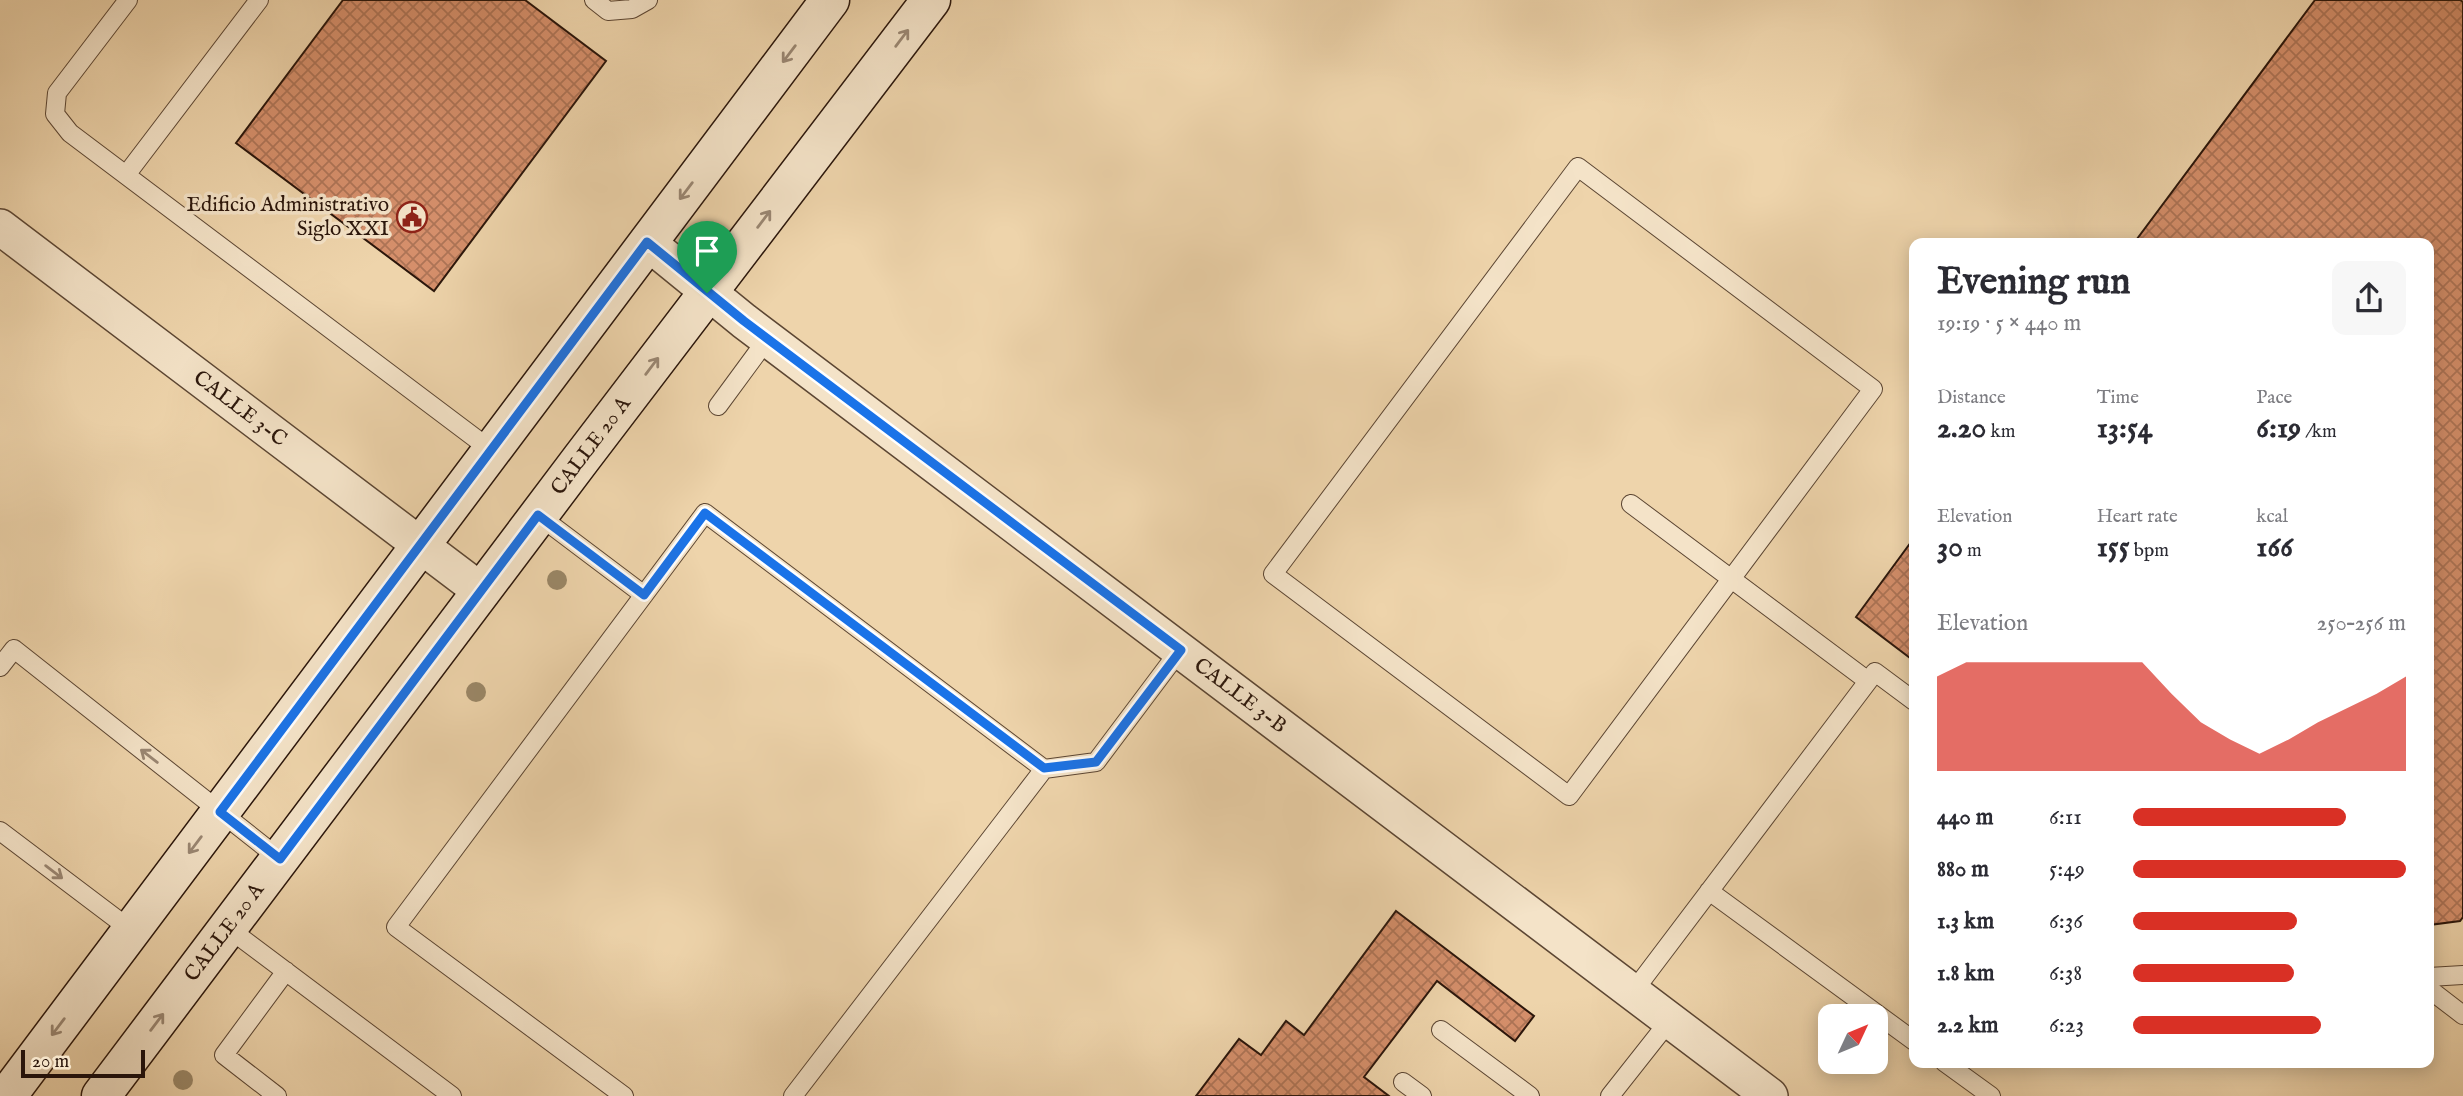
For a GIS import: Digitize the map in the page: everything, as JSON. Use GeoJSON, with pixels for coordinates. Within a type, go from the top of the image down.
{"type":"FeatureCollection","features":[{"type":"Feature","properties":{"kind":"street"},"geometry":{"type":"LineString","coordinates":[[7,1096],[831,0]]}},
{"type":"Feature","properties":{"kind":"street","name":"CALLE 20 A"},"geometry":{"type":"LineString","coordinates":[[101,1096],[538,515],[931,0]]}},
{"type":"Feature","properties":{"kind":"street","name":"CALLE 3-C"},"geometry":{"type":"LineString","coordinates":[[0,227],[481,591]]}},
{"type":"Feature","properties":{"kind":"street","name":"CALLE 3-B"},"geometry":{"type":"LineString","coordinates":[[647,242],[707,293],[1670,1020],[1756,1092]]}},
{"type":"Feature","properties":{"kind":"lane"},"geometry":{"type":"LineString","coordinates":[[128,0],[57,93],[55,114],[70,133],[491,450]]}},
{"type":"Feature","properties":{"kind":"lane"},"geometry":{"type":"LineString","coordinates":[[126,175],[259,0]]}},
{"type":"Feature","properties":{"kind":"lane"},"geometry":{"type":"LineString","coordinates":[[594,0],[608,11],[632,9],[648,0]]}},
{"type":"Feature","properties":{"kind":"lane"},"geometry":{"type":"LineString","coordinates":[[1578,167],[1873,389],[1731,579],[1569,796],[1273,574],[1578,167]]}},
{"type":"Feature","properties":{"kind":"lane"},"geometry":{"type":"LineString","coordinates":[[718,406],[768,338]]}},
{"type":"Feature","properties":{"kind":"lane"},"geometry":{"type":"LineString","coordinates":[[1631,504],[1868,681]]}},
{"type":"Feature","properties":{"kind":"lane"},"geometry":{"type":"LineString","coordinates":[[624,1096],[396,927],[705,513],[1044,768],[1096,762],[1181,650]]}},
{"type":"Feature","properties":{"kind":"lane"},"geometry":{"type":"LineString","coordinates":[[538,515],[644,595]]}},
{"type":"Feature","properties":{"kind":"lane"},"geometry":{"type":"LineString","coordinates":[[0,667],[13,649],[280,859]]}},
{"type":"Feature","properties":{"kind":"lane"},"geometry":{"type":"LineString","coordinates":[[1633,992],[1875,672],[1909,697]]}},
{"type":"Feature","properties":{"kind":"lane"},"geometry":{"type":"LineString","coordinates":[[793,1096],[1044,768]]}},
{"type":"Feature","properties":{"kind":"lane"},"geometry":{"type":"LineString","coordinates":[[0,831],[131,930]]}},
{"type":"Feature","properties":{"kind":"lane"},"geometry":{"type":"LineString","coordinates":[[1709,891],[1909,1037]]}},
{"type":"Feature","properties":{"kind":"lane"},"geometry":{"type":"LineString","coordinates":[[228,928],[452,1096]]}},
{"type":"Feature","properties":{"kind":"lane"},"geometry":{"type":"LineString","coordinates":[[278,1096],[224,1055],[286,971]]}},
{"type":"Feature","properties":{"kind":"lane"},"geometry":{"type":"LineString","coordinates":[[2434,977],[2463,975]]}},
{"type":"Feature","properties":{"kind":"lane"},"geometry":{"type":"LineString","coordinates":[[2434,993],[2463,1015]]}},
{"type":"Feature","properties":{"kind":"lane"},"geometry":{"type":"LineString","coordinates":[[1610,1096],[1670,1020]]}},
{"type":"Feature","properties":{"kind":"lane"},"geometry":{"type":"LineString","coordinates":[[1441,1030],[1530,1096]]}},
{"type":"Feature","properties":{"kind":"lane"},"geometry":{"type":"LineString","coordinates":[[1952,1068],[1991,1096]]}},
{"type":"Feature","properties":{"kind":"lane"},"geometry":{"type":"LineString","coordinates":[[1403,1083],[1422,1096]]}},
{"type":"Feature","properties":{"kind":"building","name":"Edificio Administrativo Siglo XXI"},"geometry":{"type":"Polygon","coordinates":[[[343,0],[525,0],[606,61],[434,291],[236,143],[343,0]]]}},
{"type":"Feature","properties":{"kind":"building"},"geometry":{"type":"Polygon","coordinates":[[[2315,0],[2463,2],[2463,917],[2460,921],[2434,924],[2434,238],[2138,238],[2315,0]]]}},
{"type":"Feature","properties":{"kind":"building"},"geometry":{"type":"Polygon","coordinates":[[[1909,545],[1909,657],[1856,617],[1909,545]]]}},
{"type":"Feature","properties":{"kind":"building"},"geometry":{"type":"Polygon","coordinates":[[[1396,911],[1534,1016],[1515,1041],[1437,981],[1364,1077],[1389,1096],[1196,1096],[1239,1039],[1261,1055],[1286,1021],[1304,1035],[1396,911]]]}},
{"type":"Feature","properties":{"kind":"place","name":"Edificio Administrativo Siglo XXI"},"geometry":{"type":"Point","coordinates":[412,217]}},
{"type":"Feature","properties":{"kind":"route"},"geometry":{"type":"LineString","coordinates":[[647,242],[707,293],[1181,650],[1096,762],[1044,768],[705,513],[644,595],[538,515],[280,859],[220,812],[647,242]]}}]}
